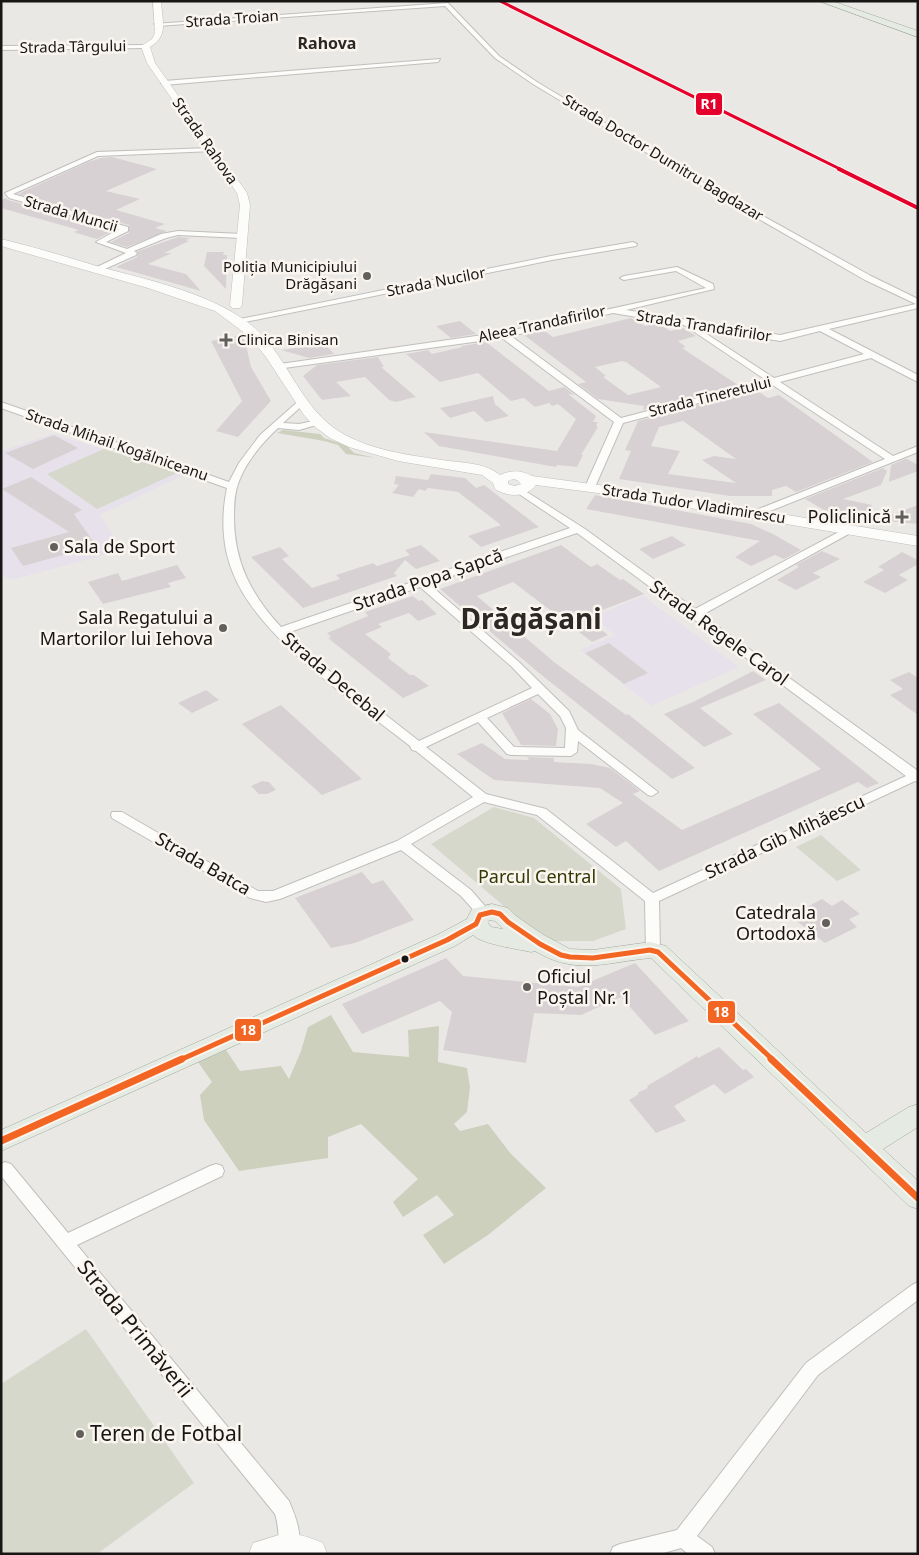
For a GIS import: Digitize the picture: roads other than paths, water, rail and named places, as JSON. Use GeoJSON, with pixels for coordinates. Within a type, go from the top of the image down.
{"type":"FeatureCollection","features":[{"type":"Feature","properties":{"kind":"main road"},"geometry":{"type":"LineString","coordinates":[[823,1],[918,34]]}},
{"type":"Feature","properties":{"kind":"main road","name":"Strada Tudor Vladimirescu"},"geometry":{"type":"LineString","coordinates":[[2,243],[196,300]]}},
{"type":"Feature","properties":{"kind":"main road"},"geometry":{"type":"LineString","coordinates":[[1,1141],[448,940],[490,926],[562,955],[576,958],[653,950],[918,1198]]}},
{"type":"Feature","properties":{"kind":"main road"},"geometry":{"type":"LineString","coordinates":[[865,1147],[918,1114]]}},
{"type":"Feature","properties":{"kind":"street"},"geometry":{"type":"LineString","coordinates":[[145,46],[156,40],[159,33],[157,1]]}},
{"type":"Feature","properties":{"kind":"street","name":"Strada Troian"},"geometry":{"type":"LineString","coordinates":[[157,24],[424,3]]}},
{"type":"Feature","properties":{"kind":"street","name":"Strada Doctor Dumitru Bagdazar"},"geometry":{"type":"LineString","coordinates":[[424,3],[448,5],[497,57],[535,82],[707,187],[868,278],[918,304]]}},
{"type":"Feature","properties":{"kind":"street","name":"Strada Târgului"},"geometry":{"type":"LineString","coordinates":[[1,48],[145,46]]}},
{"type":"Feature","properties":{"kind":"street","name":"Strada Rahova"},"geometry":{"type":"LineString","coordinates":[[145,46],[151,63],[210,150],[242,193],[245,205],[242,236],[230,308]]}},
{"type":"Feature","properties":{"kind":"street"},"geometry":{"type":"LineString","coordinates":[[164,82],[438,60]]}},
{"type":"Feature","properties":{"kind":"street","name":"Strada Muncii"},"geometry":{"type":"LineString","coordinates":[[98,270],[133,253],[100,242],[125,229],[11,197],[9,194],[97,154],[210,150]]}},
{"type":"Feature","properties":{"kind":"street"},"geometry":{"type":"LineString","coordinates":[[128,251],[164,236],[178,233],[242,236]]}},
{"type":"Feature","properties":{"kind":"street","name":"Strada Nucilor"},"geometry":{"type":"LineString","coordinates":[[230,308],[537,262],[633,244]]}},
{"type":"Feature","properties":{"kind":"street","name":"Aleea Trandafirilor"},"geometry":{"type":"LineString","coordinates":[[280,367],[504,335],[608,310],[710,289],[710,286],[682,270],[676,269],[624,278]]}},
{"type":"Feature","properties":{"kind":"street","name":"Strada Tudor Vladimirescu"},"geometry":{"type":"LineString","coordinates":[[196,300],[230,308],[280,367],[318,423],[344,439],[382,453],[486,471],[505,478],[502,488],[524,485],[590,487],[918,541]]}},
{"type":"Feature","properties":{"kind":"street","name":"Strada Trandafirilor"},"geometry":{"type":"LineString","coordinates":[[608,310],[780,338],[918,304]]}},
{"type":"Feature","properties":{"kind":"street"},"geometry":{"type":"LineString","coordinates":[[684,322],[891,458]]}},
{"type":"Feature","properties":{"kind":"street"},"geometry":{"type":"LineString","coordinates":[[822,329],[918,378]]}},
{"type":"Feature","properties":{"kind":"street"},"geometry":{"type":"LineString","coordinates":[[504,335],[619,421],[590,487]]}},
{"type":"Feature","properties":{"kind":"street","name":"Strada Tineretului"},"geometry":{"type":"LineString","coordinates":[[619,421],[872,355]]}},
{"type":"Feature","properties":{"kind":"street","name":"Strada Decebal"},"geometry":{"type":"LineString","coordinates":[[302,401],[252,451],[232,486],[228,514],[230,538],[237,572],[257,606],[279,632],[305,657],[416,747],[482,797]]}},
{"type":"Feature","properties":{"kind":"street","name":"Strada Mihail Kogălniceanu"},"geometry":{"type":"LineString","coordinates":[[1,405],[232,486]]}},
{"type":"Feature","properties":{"kind":"street"},"geometry":{"type":"LineString","coordinates":[[277,425],[299,427],[318,423]]}},
{"type":"Feature","properties":{"kind":"street"},"geometry":{"type":"LineString","coordinates":[[755,514],[891,458],[918,449]]}},
{"type":"Feature","properties":{"kind":"street","name":"Strada Regele Carol"},"geometry":{"type":"LineString","coordinates":[[524,485],[578,529],[917,776]]}},
{"type":"Feature","properties":{"kind":"street","name":"Strada Popa Șapcă"},"geometry":{"type":"LineString","coordinates":[[279,632],[578,529]]}},
{"type":"Feature","properties":{"kind":"street"},"geometry":{"type":"LineString","coordinates":[[695,614],[850,529]]}},
{"type":"Feature","properties":{"kind":"street"},"geometry":{"type":"LineString","coordinates":[[422,583],[515,664],[565,714],[572,731],[571,752],[511,751],[479,716]]}},
{"type":"Feature","properties":{"kind":"street"},"geometry":{"type":"LineString","coordinates":[[416,747],[539,688]]}},
{"type":"Feature","properties":{"kind":"street"},"geometry":{"type":"LineString","coordinates":[[572,731],[652,792]]}},
{"type":"Feature","properties":{"kind":"street","name":"Strada Gib Mihăescu"},"geometry":{"type":"LineString","coordinates":[[652,899],[917,776]]}},
{"type":"Feature","properties":{"kind":"street"},"geometry":{"type":"LineString","coordinates":[[490,926],[466,893],[402,844],[482,797],[542,812],[652,899],[653,950]]}},
{"type":"Feature","properties":{"kind":"street","name":"Strada Batca"},"geometry":{"type":"LineString","coordinates":[[117,815],[255,895],[266,897],[275,896],[402,844]]}},
{"type":"Feature","properties":{"kind":"street","name":"Strada Primăverii"},"geometry":{"type":"LineString","coordinates":[[5,1169],[282,1508],[290,1526],[288,1552]]}},
{"type":"Feature","properties":{"kind":"street"},"geometry":{"type":"LineString","coordinates":[[64,1242],[216,1171]]}},
{"type":"Feature","properties":{"kind":"street"},"geometry":{"type":"LineString","coordinates":[[620,1554],[683,1538],[812,1369],[918,1290]]}},
{"type":"Feature","properties":{"kind":"street"},"geometry":{"type":"LineString","coordinates":[[683,1538],[705,1554]]}},
{"type":"Feature","properties":{"kind":"place","name":"Poliția Municipiului Drăgășani"},"geometry":{"type":"Point","coordinates":[367,276]}},
{"type":"Feature","properties":{"kind":"place","name":"Clinica Binisan"},"geometry":{"type":"Point","coordinates":[226,340]}},
{"type":"Feature","properties":{"kind":"place","name":"Policlinică"},"geometry":{"type":"Point","coordinates":[902,517]}},
{"type":"Feature","properties":{"kind":"place","name":"Sala de Sport"},"geometry":{"type":"Point","coordinates":[54,547]}},
{"type":"Feature","properties":{"kind":"place","name":"Sala Regatului a Martorilor lui Iehova"},"geometry":{"type":"Point","coordinates":[223,628]}},
{"type":"Feature","properties":{"kind":"place","name":"Catedrala Ortodoxă"},"geometry":{"type":"Point","coordinates":[826,923]}},
{"type":"Feature","properties":{"kind":"place","name":"Oficiul Poștal Nr. 1"},"geometry":{"type":"Point","coordinates":[527,987]}},
{"type":"Feature","properties":{"kind":"place","name":"Teren de Fotbal"},"geometry":{"type":"Point","coordinates":[80,1434]}},
{"type":"Feature","properties":{"kind":"district","name":"Rahova"},"geometry":{"type":"Point","coordinates":[327,43]}},
{"type":"Feature","properties":{"kind":"district","name":"Drăgășani"},"geometry":{"type":"Point","coordinates":[531,619]}},
{"type":"Feature","properties":{"kind":"park label","name":"Parcul Central"},"geometry":{"type":"Point","coordinates":[537,877]}}]}
